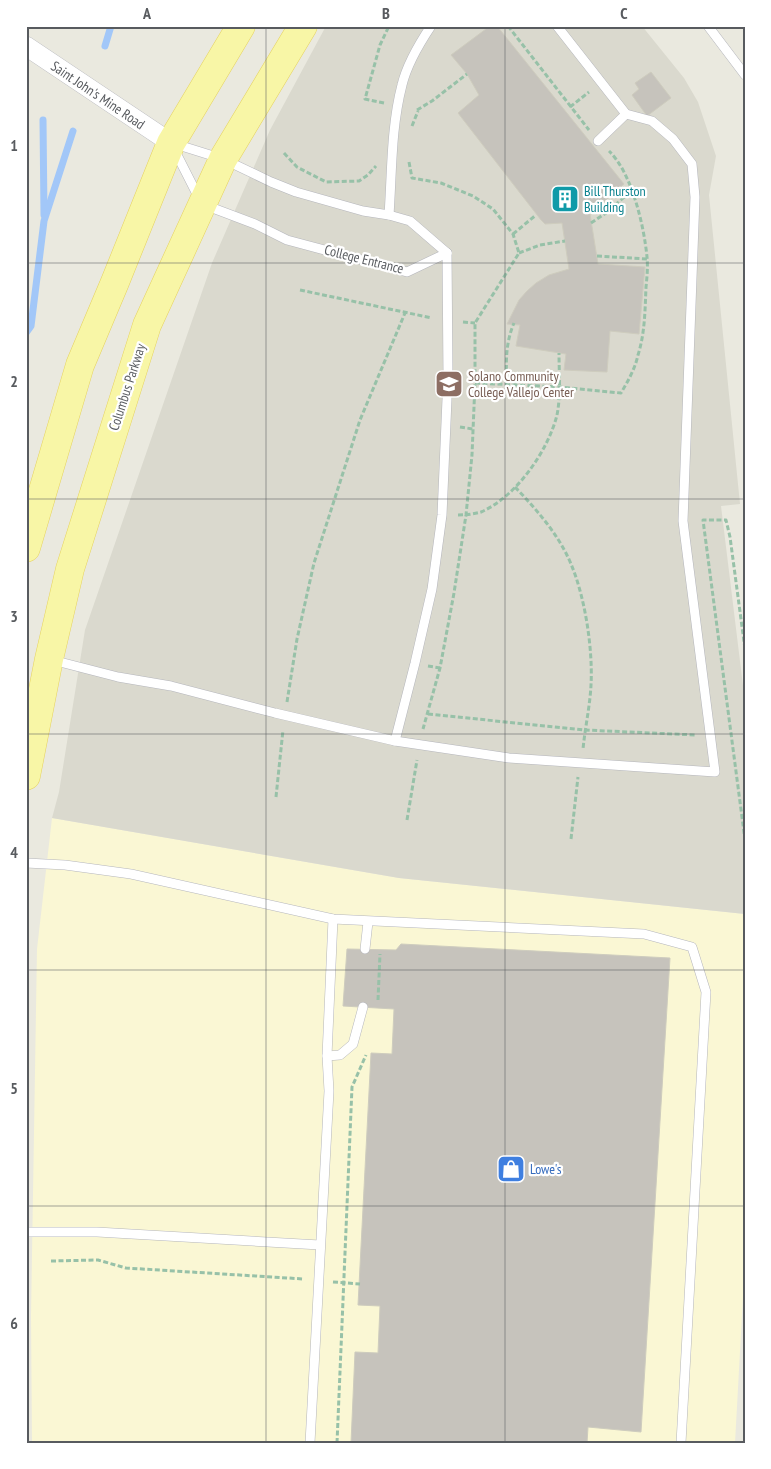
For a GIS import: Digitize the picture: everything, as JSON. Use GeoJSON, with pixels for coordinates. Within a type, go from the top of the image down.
{"type":"FeatureCollection","features":[{"type":"Feature","properties":{"kind":"main road"},"geometry":{"type":"LineString","coordinates":[[26,548],[80,365],[171,143],[241,26]]}},
{"type":"Feature","properties":{"kind":"main road","name":"Columbus Parkway"},"geometry":{"type":"LineString","coordinates":[[26,776],[49,659],[70,569],[147,325],[224,159],[303,26]]}},
{"type":"Feature","properties":{"kind":"street","name":"Saint John's Mine Road"},"geometry":{"type":"LineString","coordinates":[[26,46],[171,143]]}},
{"type":"Feature","properties":{"kind":"lane"},"geometry":{"type":"LineString","coordinates":[[389,215],[396,113],[402,83],[417,48],[430,26]]}},
{"type":"Feature","properties":{"kind":"lane"},"geometry":{"type":"LineString","coordinates":[[49,659],[118,677],[171,686],[395,741],[509,758],[715,772],[683,522],[695,197],[692,164],[673,139],[652,122],[626,114],[557,26]]}},
{"type":"Feature","properties":{"kind":"lane"},"geometry":{"type":"LineString","coordinates":[[708,26],[745,75]]}},
{"type":"Feature","properties":{"kind":"lane"},"geometry":{"type":"LineString","coordinates":[[598,141],[626,114]]}},
{"type":"Feature","properties":{"kind":"lane"},"geometry":{"type":"LineString","coordinates":[[171,143],[224,159],[296,192],[363,211],[410,221],[447,253],[448,386],[442,515],[432,589],[395,741]]}},
{"type":"Feature","properties":{"kind":"lane"},"geometry":{"type":"LineString","coordinates":[[171,143],[202,204]]}},
{"type":"Feature","properties":{"kind":"lane","name":"College Entrance"},"geometry":{"type":"LineString","coordinates":[[202,204],[255,224],[287,240],[407,272],[447,253]]}},
{"type":"Feature","properties":{"kind":"lane"},"geometry":{"type":"LineString","coordinates":[[26,863],[131,874],[333,919],[644,934],[692,947],[706,992],[681,1443]]}},
{"type":"Feature","properties":{"kind":"lane"},"geometry":{"type":"LineString","coordinates":[[310,1443],[329,1091],[328,1056],[333,919]]}},
{"type":"Feature","properties":{"kind":"lane"},"geometry":{"type":"LineString","coordinates":[[365,950],[368,922]]}},
{"type":"Feature","properties":{"kind":"lane"},"geometry":{"type":"LineString","coordinates":[[328,1056],[340,1055],[353,1044],[363,1007]]}},
{"type":"Feature","properties":{"kind":"lane"},"geometry":{"type":"LineString","coordinates":[[26,1232],[97,1232],[320,1244]]}},
{"type":"Feature","properties":{"kind":"path"},"geometry":{"type":"LineString","coordinates":[[476,383],[559,387],[622,393],[635,365],[644,329],[648,259],[640,216],[632,190],[615,156],[598,141],[570,107],[508,26]]}},
{"type":"Feature","properties":{"kind":"path"},"geometry":{"type":"LineString","coordinates":[[570,107],[601,82]]}},
{"type":"Feature","properties":{"kind":"path"},"geometry":{"type":"LineString","coordinates":[[284,153],[297,167],[326,182],[359,181],[376,166],[392,166]]}},
{"type":"Feature","properties":{"kind":"path"},"geometry":{"type":"LineString","coordinates":[[591,223],[606,213],[632,190]]}},
{"type":"Feature","properties":{"kind":"path"},"geometry":{"type":"LineString","coordinates":[[513,234],[536,215]]}},
{"type":"Feature","properties":{"kind":"path"},"geometry":{"type":"LineString","coordinates":[[519,253],[540,245],[565,241]]}},
{"type":"Feature","properties":{"kind":"path"},"geometry":{"type":"LineString","coordinates":[[597,256],[648,259]]}},
{"type":"Feature","properties":{"kind":"path"},"geometry":{"type":"LineString","coordinates":[[300,290],[405,313],[475,323]]}},
{"type":"Feature","properties":{"kind":"path"},"geometry":{"type":"LineString","coordinates":[[276,797],[285,715],[297,639],[314,563],[360,420],[405,313]]}},
{"type":"Feature","properties":{"kind":"path"},"geometry":{"type":"LineString","coordinates":[[507,385],[508,336],[514,323]]}},
{"type":"Feature","properties":{"kind":"path"},"geometry":{"type":"LineString","coordinates":[[442,515],[466,515],[492,506],[515,487],[534,464],[551,434],[557,414],[559,353]]}},
{"type":"Feature","properties":{"kind":"path"},"geometry":{"type":"LineString","coordinates":[[515,487],[536,509],[554,534],[571,564],[582,599],[590,638],[592,685],[584,730],[583,752],[578,776],[571,839]]}},
{"type":"Feature","properties":{"kind":"path"},"geometry":{"type":"LineString","coordinates":[[745,649],[726,520],[703,520],[745,840]]}},
{"type":"Feature","properties":{"kind":"path"},"geometry":{"type":"LineString","coordinates":[[428,714],[584,730],[711,736]]}},
{"type":"Feature","properties":{"kind":"path"},"geometry":{"type":"LineString","coordinates":[[378,1003],[380,948]]}},
{"type":"Feature","properties":{"kind":"path"},"geometry":{"type":"LineString","coordinates":[[337,1443],[352,1087],[369,1048]]}},
{"type":"Feature","properties":{"kind":"path"},"geometry":{"type":"LineString","coordinates":[[51,1261],[98,1260],[126,1268],[360,1284]]}},
{"type":"Feature","properties":{"kind":"shaded area","name":"Solano Community College Vallejo Center"},"geometry":{"type":"Polygon","coordinates":[[[326,26],[642,26],[684,78],[698,102],[716,156],[709,195],[740,504],[721,506],[745,702],[745,914],[399,878],[52,818],[59,792],[85,630],[212,263],[270,130],[326,26]]]}},
{"type":"Feature","properties":{"kind":"shaded area"},"geometry":{"type":"Polygon","coordinates":[[[52,818],[399,878],[745,914],[745,1260],[735,1443],[32,1443],[31,1316],[37,949],[52,818]]]}},
{"type":"Feature","properties":{"kind":"building","name":"Bill Thurston Building"},"geometry":{"type":"Polygon","coordinates":[[[490,26],[497,26],[624,184],[590,214],[598,264],[645,267],[639,334],[610,331],[607,372],[564,370],[566,354],[516,346],[520,325],[507,324],[519,300],[536,283],[549,275],[569,269],[562,223],[545,224],[541,220],[458,113],[479,95],[467,74],[451,55],[490,26]]]}},
{"type":"Feature","properties":{"kind":"building"},"geometry":{"type":"Polygon","coordinates":[[[651,72],[671,98],[647,116],[632,95],[639,89],[635,83],[651,72]]]}},
{"type":"Feature","properties":{"kind":"building","name":"Lowe's"},"geometry":{"type":"Polygon","coordinates":[[[401,944],[670,958],[641,1432],[588,1427],[587,1443],[351,1443],[355,1352],[378,1353],[380,1306],[358,1305],[371,1053],[392,1054],[394,1009],[343,1006],[347,949],[396,950],[401,944]]]}},
{"type":"Feature","properties":{"kind":"waterway"},"geometry":{"type":"LineString","coordinates":[[105,46],[111,26]]}},
{"type":"Feature","properties":{"kind":"waterway"},"geometry":{"type":"LineString","coordinates":[[43,120],[44,215]]}},
{"type":"Feature","properties":{"kind":"waterway"},"geometry":{"type":"LineString","coordinates":[[26,333],[31,326],[44,221],[73,131]]}},
{"type":"Feature","properties":{"kind":"place","name":"Bill Thurston Building"},"geometry":{"type":"Point","coordinates":[565,199]}},
{"type":"Feature","properties":{"kind":"place","name":"Solano Community College Vallejo Center"},"geometry":{"type":"Point","coordinates":[449,384]}},
{"type":"Feature","properties":{"kind":"place","name":"Lowe's"},"geometry":{"type":"Point","coordinates":[511,1169]}}]}
